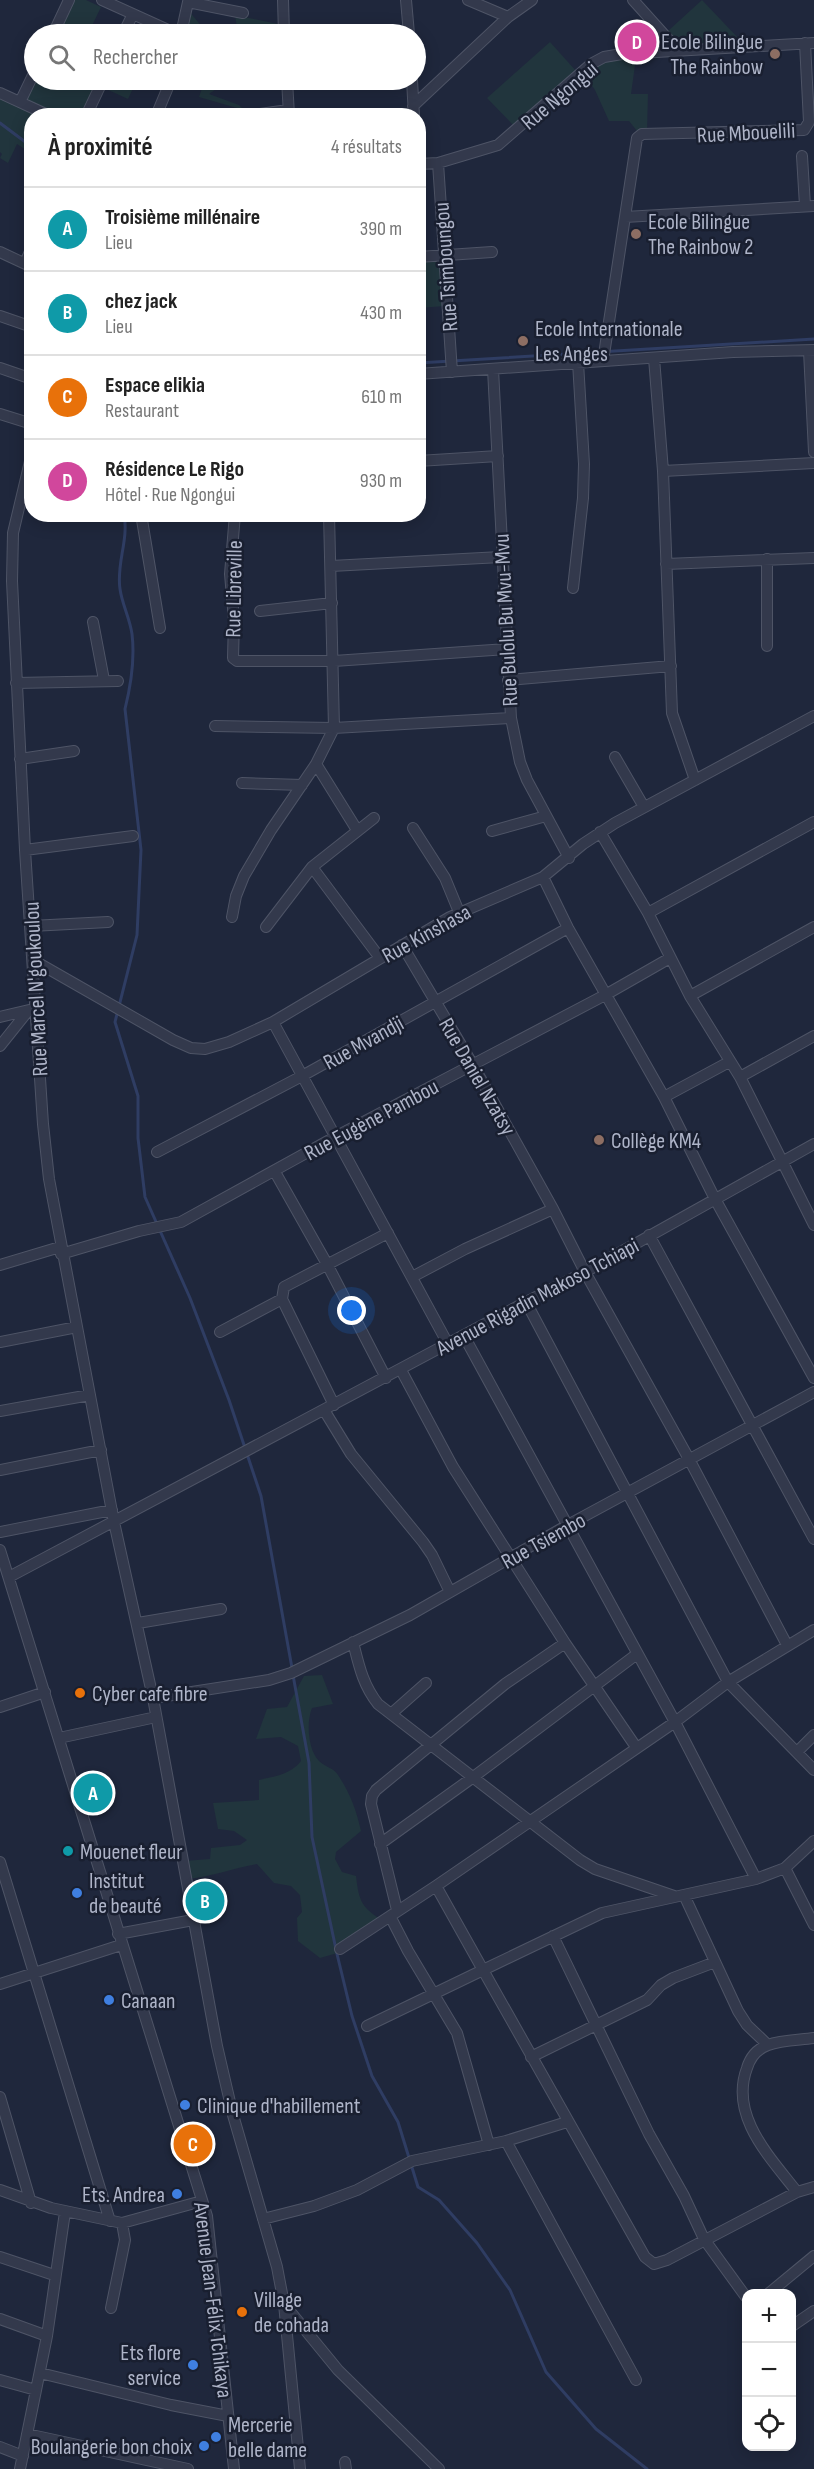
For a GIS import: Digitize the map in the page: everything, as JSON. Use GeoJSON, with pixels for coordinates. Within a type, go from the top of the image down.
{"type":"FeatureCollection","features":[{"type":"Feature","properties":{"kind":"street"},"geometry":{"type":"LineString","coordinates":[[58,24],[69,0]]}},
{"type":"Feature","properties":{"kind":"street"},"geometry":{"type":"LineString","coordinates":[[102,0],[156,24]]}},
{"type":"Feature","properties":{"kind":"street"},"geometry":{"type":"LineString","coordinates":[[283,0],[284,24]]}},
{"type":"Feature","properties":{"kind":"street"},"geometry":{"type":"LineString","coordinates":[[406,0],[408,24]]}},
{"type":"Feature","properties":{"kind":"street"},"geometry":{"type":"LineString","coordinates":[[468,0],[508,17]]}},
{"type":"Feature","properties":{"kind":"street"},"geometry":{"type":"LineString","coordinates":[[417,108],[508,17],[532,0]]}},
{"type":"Feature","properties":{"kind":"street"},"geometry":{"type":"LineString","coordinates":[[633,0],[678,51]]}},
{"type":"Feature","properties":{"kind":"street"},"geometry":{"type":"LineString","coordinates":[[182,24],[188,2],[243,13]]}},
{"type":"Feature","properties":{"kind":"street"},"geometry":{"type":"LineString","coordinates":[[128,24],[132,14]]}},
{"type":"Feature","properties":{"kind":"street","name":"Rue Ngongui"},"geometry":{"type":"LineString","coordinates":[[426,164],[438,163],[498,145],[591,64],[604,57],[810,43]]}},
{"type":"Feature","properties":{"kind":"street","name":"Rue Mbouelili"},"geometry":{"type":"LineString","coordinates":[[625,217],[637,138],[642,134],[804,130],[809,122],[810,43]]}},
{"type":"Feature","properties":{"kind":"street"},"geometry":{"type":"LineString","coordinates":[[20,102],[26,90]]}},
{"type":"Feature","properties":{"kind":"street"},"geometry":{"type":"LineString","coordinates":[[90,108],[98,90]]}},
{"type":"Feature","properties":{"kind":"street"},"geometry":{"type":"LineString","coordinates":[[159,108],[167,90]]}},
{"type":"Feature","properties":{"kind":"street"},"geometry":{"type":"LineString","coordinates":[[287,90],[288,108]]}},
{"type":"Feature","properties":{"kind":"street"},"geometry":{"type":"LineString","coordinates":[[413,90],[414,108]]}},
{"type":"Feature","properties":{"kind":"street"},"geometry":{"type":"LineString","coordinates":[[0,93],[33,108]]}},
{"type":"Feature","properties":{"kind":"street"},"geometry":{"type":"LineString","coordinates":[[603,360],[625,217],[809,206],[802,156]]}},
{"type":"Feature","properties":{"kind":"street","name":"Rue Tsimboungou"},"geometry":{"type":"LineString","coordinates":[[438,163],[452,372]]}},
{"type":"Feature","properties":{"kind":"street"},"geometry":{"type":"LineString","coordinates":[[0,252],[24,263]]}},
{"type":"Feature","properties":{"kind":"street"},"geometry":{"type":"LineString","coordinates":[[426,256],[492,252]]}},
{"type":"Feature","properties":{"kind":"street"},"geometry":{"type":"LineString","coordinates":[[0,316],[24,324]]}},
{"type":"Feature","properties":{"kind":"street"},"geometry":{"type":"LineString","coordinates":[[426,374],[733,352],[811,350],[814,452]]}},
{"type":"Feature","properties":{"kind":"street"},"geometry":{"type":"LineString","coordinates":[[654,357],[663,471],[673,722],[695,780]]}},
{"type":"Feature","properties":{"kind":"street"},"geometry":{"type":"LineString","coordinates":[[573,588],[583,498],[584,464],[578,362]]}},
{"type":"Feature","properties":{"kind":"street"},"geometry":{"type":"LineString","coordinates":[[0,368],[24,376]]}},
{"type":"Feature","properties":{"kind":"street","name":"Rue Bulolu Bu Mvu-Mvu"},"geometry":{"type":"LineString","coordinates":[[493,369],[511,717],[520,762],[535,797],[569,858]]}},
{"type":"Feature","properties":{"kind":"street"},"geometry":{"type":"LineString","coordinates":[[0,414],[24,422]]}},
{"type":"Feature","properties":{"kind":"street"},"geometry":{"type":"LineString","coordinates":[[426,460],[498,456]]}},
{"type":"Feature","properties":{"kind":"street"},"geometry":{"type":"LineString","coordinates":[[663,471],[814,463]]}},
{"type":"Feature","properties":{"kind":"street","name":"Rue Marcel N'goukoulou"},"geometry":{"type":"LineString","coordinates":[[24,499],[13,543],[12,581],[25,850],[32,926],[32,1010],[49,1179],[114,1522],[153,1698],[224,2078],[277,2266],[284,2304],[300,2469]]}},
{"type":"Feature","properties":{"kind":"street"},"geometry":{"type":"LineString","coordinates":[[142,522],[160,628]]}},
{"type":"Feature","properties":{"kind":"street","name":"Rue Libreville"},"geometry":{"type":"LineString","coordinates":[[234,522],[230,574],[234,620],[233,658],[237,661],[334,662]]}},
{"type":"Feature","properties":{"kind":"street"},"geometry":{"type":"LineString","coordinates":[[232,917],[236,896],[248,868],[316,764],[334,728],[329,522]]}},
{"type":"Feature","properties":{"kind":"street"},"geometry":{"type":"LineString","coordinates":[[331,566],[501,557]]}},
{"type":"Feature","properties":{"kind":"street"},"geometry":{"type":"LineString","coordinates":[[666,564],[814,558]]}},
{"type":"Feature","properties":{"kind":"street"},"geometry":{"type":"LineString","coordinates":[[767,560],[767,646]]}},
{"type":"Feature","properties":{"kind":"street"},"geometry":{"type":"LineString","coordinates":[[260,611],[332,603]]}},
{"type":"Feature","properties":{"kind":"street"},"geometry":{"type":"LineString","coordinates":[[93,622],[104,680]]}},
{"type":"Feature","properties":{"kind":"street"},"geometry":{"type":"LineString","coordinates":[[334,662],[507,649]]}},
{"type":"Feature","properties":{"kind":"street"},"geometry":{"type":"LineString","coordinates":[[508,680],[671,666]]}},
{"type":"Feature","properties":{"kind":"street"},"geometry":{"type":"LineString","coordinates":[[16,682],[118,681]]}},
{"type":"Feature","properties":{"kind":"street","name":"Rue Kinshasa"},"geometry":{"type":"LineString","coordinates":[[33,960],[173,1040],[191,1048],[216,1047],[273,1022],[459,912],[543,877],[600,832],[814,716]]}},
{"type":"Feature","properties":{"kind":"street"},"geometry":{"type":"LineString","coordinates":[[215,726],[334,728],[511,717]]}},
{"type":"Feature","properties":{"kind":"street"},"geometry":{"type":"LineString","coordinates":[[20,759],[74,751]]}},
{"type":"Feature","properties":{"kind":"street"},"geometry":{"type":"LineString","coordinates":[[615,757],[644,807]]}},
{"type":"Feature","properties":{"kind":"street"},"geometry":{"type":"LineString","coordinates":[[316,764],[357,831]]}},
{"type":"Feature","properties":{"kind":"street"},"geometry":{"type":"LineString","coordinates":[[242,783],[302,784]]}},
{"type":"Feature","properties":{"kind":"street"},"geometry":{"type":"LineString","coordinates":[[492,831],[546,816]]}},
{"type":"Feature","properties":{"kind":"street"},"geometry":{"type":"LineString","coordinates":[[266,927],[312,867],[374,818]]}},
{"type":"Feature","properties":{"kind":"street"},"geometry":{"type":"LineString","coordinates":[[648,913],[814,822]]}},
{"type":"Feature","properties":{"kind":"street"},"geometry":{"type":"LineString","coordinates":[[413,828],[445,878],[459,912]]}},
{"type":"Feature","properties":{"kind":"street"},"geometry":{"type":"LineString","coordinates":[[600,832],[648,913],[690,996],[740,1077],[814,1225]]}},
{"type":"Feature","properties":{"kind":"street"},"geometry":{"type":"LineString","coordinates":[[25,850],[133,836]]}},
{"type":"Feature","properties":{"kind":"street"},"geometry":{"type":"LineString","coordinates":[[312,867],[380,958]]}},
{"type":"Feature","properties":{"kind":"street"},"geometry":{"type":"LineString","coordinates":[[543,877],[568,928],[664,1097],[715,1199],[814,1378]]}},
{"type":"Feature","properties":{"kind":"street"},"geometry":{"type":"LineString","coordinates":[[32,926],[108,922]]}},
{"type":"Feature","properties":{"kind":"street"},"geometry":{"type":"LineString","coordinates":[[690,996],[814,927]]}},
{"type":"Feature","properties":{"kind":"street","name":"Rue Mvandji"},"geometry":{"type":"LineString","coordinates":[[156,1152],[303,1076],[568,928]]}},
{"type":"Feature","properties":{"kind":"street","name":"Rue Daniel Nzatsy"},"geometry":{"type":"LineString","coordinates":[[402,945],[473,1065],[553,1209],[585,1272],[689,1459],[786,1645]]}},
{"type":"Feature","properties":{"kind":"street","name":"Rue Eugène Pambou"},"geometry":{"type":"LineString","coordinates":[[0,1265],[181,1222],[670,958]]}},
{"type":"Feature","properties":{"kind":"street"},"geometry":{"type":"LineString","coordinates":[[0,1017],[32,1010]]}},
{"type":"Feature","properties":{"kind":"street"},"geometry":{"type":"LineString","coordinates":[[0,1046],[32,1010]]}},
{"type":"Feature","properties":{"kind":"street"},"geometry":{"type":"LineString","coordinates":[[273,1022],[448,1344]]}},
{"type":"Feature","properties":{"kind":"street"},"geometry":{"type":"LineString","coordinates":[[740,1077],[814,1036]]}},
{"type":"Feature","properties":{"kind":"street"},"geometry":{"type":"LineString","coordinates":[[664,1097],[729,1062]]}},
{"type":"Feature","properties":{"kind":"street","name":"Avenue Rigadin Makoso Tchiapi"},"geometry":{"type":"LineString","coordinates":[[9,1578],[585,1272],[814,1144]]}},
{"type":"Feature","properties":{"kind":"street"},"geometry":{"type":"LineString","coordinates":[[275,1172],[327,1264],[386,1378]]}},
{"type":"Feature","properties":{"kind":"street"},"geometry":{"type":"LineString","coordinates":[[412,1277],[443,1260],[553,1209]]}},
{"type":"Feature","properties":{"kind":"street"},"geometry":{"type":"LineString","coordinates":[[334,1405],[282,1299],[284,1287],[388,1233]]}},
{"type":"Feature","properties":{"kind":"street"},"geometry":{"type":"LineString","coordinates":[[649,1235],[814,1539]]}},
{"type":"Feature","properties":{"kind":"street"},"geometry":{"type":"LineString","coordinates":[[220,1332],[282,1299]]}},
{"type":"Feature","properties":{"kind":"street"},"geometry":{"type":"LineString","coordinates":[[526,1302],[728,1682],[814,1770]]}},
{"type":"Feature","properties":{"kind":"street"},"geometry":{"type":"LineString","coordinates":[[0,1342],[77,1327]]}},
{"type":"Feature","properties":{"kind":"street"},"geometry":{"type":"LineString","coordinates":[[464,1336],[675,1722],[756,1879]]}},
{"type":"Feature","properties":{"kind":"street"},"geometry":{"type":"LineString","coordinates":[[401,1370],[453,1467],[565,1643],[636,1747]]}},
{"type":"Feature","properties":{"kind":"street","name":"Rue Tsiembo"},"geometry":{"type":"LineString","coordinates":[[153,1698],[269,1680],[291,1673],[411,1615],[566,1526],[814,1392]]}},
{"type":"Feature","properties":{"kind":"street"},"geometry":{"type":"LineString","coordinates":[[0,1411],[90,1395]]}},
{"type":"Feature","properties":{"kind":"street"},"geometry":{"type":"LineString","coordinates":[[324,1410],[351,1454],[423,1542],[450,1592]]}},
{"type":"Feature","properties":{"kind":"street"},"geometry":{"type":"LineString","coordinates":[[0,1470],[101,1450]]}},
{"type":"Feature","properties":{"kind":"street"},"geometry":{"type":"LineString","coordinates":[[0,1532],[112,1510]]}},
{"type":"Feature","properties":{"kind":"street","name":"Avenue Jean-Félix Tchikaya"},"geometry":{"type":"LineString","coordinates":[[0,1550],[119,1940],[202,2201],[211,2247],[234,2469]]}},
{"type":"Feature","properties":{"kind":"street"},"geometry":{"type":"LineString","coordinates":[[138,1623],[221,1609]]}},
{"type":"Feature","properties":{"kind":"street"},"geometry":{"type":"LineString","coordinates":[[340,1949],[675,1722],[728,1682],[814,1630]]}},
{"type":"Feature","properties":{"kind":"street"},"geometry":{"type":"LineString","coordinates":[[353,1642],[361,1676],[369,1693],[378,1704],[472,1778],[595,1869],[679,1895],[747,2025],[768,2045]]}},
{"type":"Feature","properties":{"kind":"street"},"geometry":{"type":"LineString","coordinates":[[489,2145],[457,2033],[433,1993],[393,1913],[372,1796],[376,1790],[505,1684],[565,1643]]}},
{"type":"Feature","properties":{"kind":"street"},"geometry":{"type":"LineString","coordinates":[[380,1844],[637,1654]]}},
{"type":"Feature","properties":{"kind":"street"},"geometry":{"type":"LineString","coordinates":[[391,1714],[426,1683]]}},
{"type":"Feature","properties":{"kind":"street"},"geometry":{"type":"LineString","coordinates":[[0,1707],[45,1692]]}},
{"type":"Feature","properties":{"kind":"street"},"geometry":{"type":"LineString","coordinates":[[58,1738],[156,1717]]}},
{"type":"Feature","properties":{"kind":"street"},"geometry":{"type":"LineString","coordinates":[[797,1752],[814,1735]]}},
{"type":"Feature","properties":{"kind":"street"},"geometry":{"type":"LineString","coordinates":[[367,2026],[602,1913],[756,1879],[784,1868],[814,1841]]}},
{"type":"Feature","properties":{"kind":"street"},"geometry":{"type":"LineString","coordinates":[[0,1862],[110,2221]]}},
{"type":"Feature","properties":{"kind":"street"},"geometry":{"type":"LineString","coordinates":[[784,1868],[814,1925]]}},
{"type":"Feature","properties":{"kind":"street"},"geometry":{"type":"LineString","coordinates":[[436,1886],[567,2122],[649,2261],[654,2264],[661,2263],[797,2192],[814,2187]]}},
{"type":"Feature","properties":{"kind":"street"},"geometry":{"type":"LineString","coordinates":[[0,1984],[119,1940],[193,1920]]}},
{"type":"Feature","properties":{"kind":"street"},"geometry":{"type":"LineString","coordinates":[[553,1936],[704,2239],[742,2290]]}},
{"type":"Feature","properties":{"kind":"street"},"geometry":{"type":"LineString","coordinates":[[531,2057],[646,2000],[661,1985],[673,1978],[715,1962]]}},
{"type":"Feature","properties":{"kind":"street"},"geometry":{"type":"LineString","coordinates":[[797,2192],[757,2140],[747,2117],[742,2082],[754,2053],[768,2045],[814,2038]]}},
{"type":"Feature","properties":{"kind":"street"},"geometry":{"type":"LineString","coordinates":[[0,2097],[31,2203]]}},
{"type":"Feature","properties":{"kind":"street"},"geometry":{"type":"LineString","coordinates":[[263,2219],[314,2206],[346,2194],[412,2161],[489,2145],[567,2122]]}},
{"type":"Feature","properties":{"kind":"street"},"geometry":{"type":"LineString","coordinates":[[506,2140],[636,2380]]}},
{"type":"Feature","properties":{"kind":"street"},"geometry":{"type":"LineString","coordinates":[[0,2190],[31,2203],[122,2223],[202,2201]]}},
{"type":"Feature","properties":{"kind":"street"},"geometry":{"type":"LineString","coordinates":[[20,2469],[47,2336],[54,2275],[65,2212]]}},
{"type":"Feature","properties":{"kind":"street"},"geometry":{"type":"LineString","coordinates":[[111,2308],[125,2240],[122,2223]]}},
{"type":"Feature","properties":{"kind":"street"},"geometry":{"type":"LineString","coordinates":[[774,2289],[814,2256]]}},
{"type":"Feature","properties":{"kind":"street"},"geometry":{"type":"LineString","coordinates":[[0,2257],[54,2275]]}},
{"type":"Feature","properties":{"kind":"street"},"geometry":{"type":"LineString","coordinates":[[284,2304],[338,2370],[396,2430],[439,2469]]}},
{"type":"Feature","properties":{"kind":"street"},"geometry":{"type":"LineString","coordinates":[[796,2323],[814,2312]]}},
{"type":"Feature","properties":{"kind":"street"},"geometry":{"type":"LineString","coordinates":[[0,2319],[47,2336]]}},
{"type":"Feature","properties":{"kind":"street"},"geometry":{"type":"LineString","coordinates":[[40,2373],[171,2405],[228,2416]]}},
{"type":"Feature","properties":{"kind":"street"},"geometry":{"type":"LineString","coordinates":[[0,2380],[36,2390]]}},
{"type":"Feature","properties":{"kind":"street"},"geometry":{"type":"LineString","coordinates":[[27,2434],[188,2469]]}},
{"type":"Feature","properties":{"kind":"street"},"geometry":{"type":"LineString","coordinates":[[0,2447],[23,2456]]}},
{"type":"Feature","properties":{"kind":"shaded area"},"geometry":{"type":"Polygon","coordinates":[[[73,0],[86,0],[101,7],[93,24],[61,24],[73,0]]]}},
{"type":"Feature","properties":{"kind":"shaded area"},"geometry":{"type":"Polygon","coordinates":[[[702,0],[741,41],[681,45],[668,31],[702,0]]]}},
{"type":"Feature","properties":{"kind":"shaded area"},"geometry":{"type":"Polygon","coordinates":[[[188,10],[200,24],[186,24],[188,10]]]}},
{"type":"Feature","properties":{"kind":"shaded area"},"geometry":{"type":"Polygon","coordinates":[[[235,15],[278,24],[236,24],[235,15]]]}},
{"type":"Feature","properties":{"kind":"shaded area"},"geometry":{"type":"Polygon","coordinates":[[[550,42],[576,71],[515,127],[487,98],[550,42]]]}},
{"type":"Feature","properties":{"kind":"shaded area"},"geometry":{"type":"Polygon","coordinates":[[[636,58],[631,94],[648,94],[647,131],[637,131],[629,121],[609,121],[595,90],[584,74],[596,66],[609,62],[636,58]]]}},
{"type":"Feature","properties":{"kind":"shaded area"},"geometry":{"type":"Polygon","coordinates":[[[30,90],[94,90],[85,108],[46,108],[25,99],[30,90]]]}},
{"type":"Feature","properties":{"kind":"shaded area"},"geometry":{"type":"Polygon","coordinates":[[[108,90],[132,90],[128,99],[108,90]]]}},
{"type":"Feature","properties":{"kind":"shaded area"},"geometry":{"type":"Polygon","coordinates":[[[201,90],[215,90],[209,94],[242,108],[237,108],[199,97],[201,90]]]}},
{"type":"Feature","properties":{"kind":"shaded area"},"geometry":{"type":"Polygon","coordinates":[[[0,97],[24,108],[24,148],[17,144],[8,163],[0,158],[2,154],[0,152],[0,97]]]}},
{"type":"Feature","properties":{"kind":"shaded area"},"geometry":{"type":"Polygon","coordinates":[[[440,259],[445,306],[426,307],[426,260],[440,259]]]}},
{"type":"Feature","properties":{"kind":"shaded area"},"geometry":{"type":"Polygon","coordinates":[[[322,1675],[333,1704],[312,1708],[309,1721],[310,1743],[319,1761],[334,1771],[342,1782],[352,1801],[361,1831],[336,1852],[335,1859],[342,1872],[356,1876],[362,1903],[383,1921],[341,1952],[320,1958],[298,1941],[297,1918],[302,1912],[300,1895],[291,1886],[274,1883],[257,1864],[187,1879],[184,1861],[210,1859],[211,1848],[240,1845],[247,1840],[234,1831],[218,1829],[213,1803],[259,1800],[259,1780],[287,1772],[297,1766],[301,1761],[298,1746],[281,1737],[256,1739],[267,1709],[287,1707],[304,1676],[322,1675]]]}},
{"type":"Feature","properties":{"kind":"waterway"},"geometry":{"type":"LineString","coordinates":[[0,123],[24,141]]}},
{"type":"Feature","properties":{"kind":"waterway"},"geometry":{"type":"LineString","coordinates":[[426,363],[814,339]]}},
{"type":"Feature","properties":{"kind":"waterway"},"geometry":{"type":"LineString","coordinates":[[125,522],[119,580],[133,643],[131,681],[125,709],[141,850],[137,935],[115,1022],[138,1096],[138,1138],[145,1197],[190,1298],[229,1400],[261,1496],[292,1668]]}},
{"type":"Feature","properties":{"kind":"waterway"},"geometry":{"type":"LineString","coordinates":[[293,1675],[309,1763],[312,1837],[352,2016],[372,2076],[398,2122],[418,2187],[439,2200],[477,2243],[510,2290],[546,2372],[596,2429],[647,2469]]}},
{"type":"Feature","properties":{"kind":"place","name":"Résidence Le Rigo"},"geometry":{"type":"Point","coordinates":[637,42]}},
{"type":"Feature","properties":{"kind":"place","name":"Ecole Bilingue The Rainbow"},"geometry":{"type":"Point","coordinates":[775,54]}},
{"type":"Feature","properties":{"kind":"place","name":"Ecole Bilingue The Rainbow 2"},"geometry":{"type":"Point","coordinates":[636,234]}},
{"type":"Feature","properties":{"kind":"place","name":"Ecole Internationale Les Anges"},"geometry":{"type":"Point","coordinates":[523,341]}},
{"type":"Feature","properties":{"kind":"place","name":"Collège KM4"},"geometry":{"type":"Point","coordinates":[599,1140]}},
{"type":"Feature","properties":{"kind":"place","name":"Cyber cafe fibre"},"geometry":{"type":"Point","coordinates":[80,1693]}},
{"type":"Feature","properties":{"kind":"place","name":"Troisième millénaire"},"geometry":{"type":"Point","coordinates":[93,1793]}},
{"type":"Feature","properties":{"kind":"place","name":"Mouenet fleur"},"geometry":{"type":"Point","coordinates":[68,1851]}},
{"type":"Feature","properties":{"kind":"place","name":"Institut de beauté"},"geometry":{"type":"Point","coordinates":[77,1893]}},
{"type":"Feature","properties":{"kind":"place","name":"chez jack"},"geometry":{"type":"Point","coordinates":[205,1901]}},
{"type":"Feature","properties":{"kind":"place","name":"Canaan"},"geometry":{"type":"Point","coordinates":[109,2000]}},
{"type":"Feature","properties":{"kind":"place","name":"Clinique d'habillement"},"geometry":{"type":"Point","coordinates":[185,2105]}},
{"type":"Feature","properties":{"kind":"place","name":"Espace elikia"},"geometry":{"type":"Point","coordinates":[193,2144]}},
{"type":"Feature","properties":{"kind":"place","name":"Ets. Andrea"},"geometry":{"type":"Point","coordinates":[177,2194]}},
{"type":"Feature","properties":{"kind":"place","name":"Village de cohada"},"geometry":{"type":"Point","coordinates":[242,2312]}},
{"type":"Feature","properties":{"kind":"place","name":"Ets flore service"},"geometry":{"type":"Point","coordinates":[193,2365]}},
{"type":"Feature","properties":{"kind":"place","name":"Mercerie belle dame"},"geometry":{"type":"Point","coordinates":[216,2437]}},
{"type":"Feature","properties":{"kind":"place","name":"Boulangerie bon choix"},"geometry":{"type":"Point","coordinates":[204,2446]}}]}
